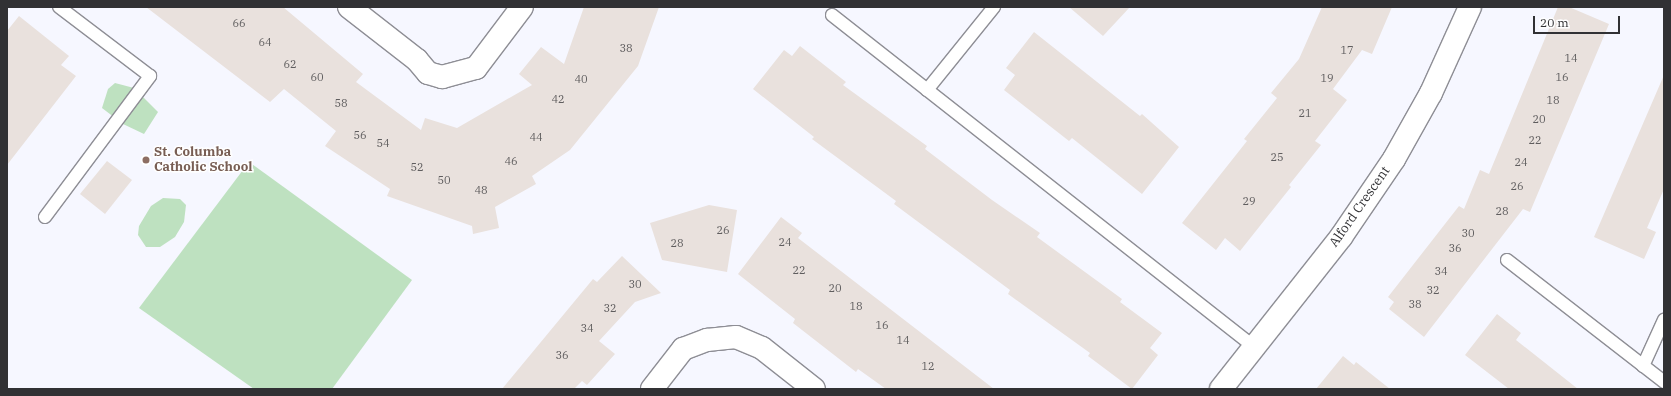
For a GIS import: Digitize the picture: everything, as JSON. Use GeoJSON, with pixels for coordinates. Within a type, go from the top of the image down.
{"type":"FeatureCollection","features":[{"type":"Feature","properties":{"kind":"street"},"geometry":{"type":"LineString","coordinates":[[349,7],[417,60],[428,72],[442,76],[476,68],[522,7]]}},
{"type":"Feature","properties":{"kind":"street","name":"Alford Crescent"},"geometry":{"type":"LineString","coordinates":[[1221,389],[1253,346],[1341,237],[1394,159],[1431,94],[1470,7]]}},
{"type":"Feature","properties":{"kind":"street"},"geometry":{"type":"LineString","coordinates":[[652,389],[683,349],[719,337],[736,337],[752,342],[814,389]]}},
{"type":"Feature","properties":{"kind":"lane"},"geometry":{"type":"LineString","coordinates":[[44,217],[150,76],[59,7]]}},
{"type":"Feature","properties":{"kind":"lane"},"geometry":{"type":"LineString","coordinates":[[927,90],[994,7]]}},
{"type":"Feature","properties":{"kind":"lane"},"geometry":{"type":"LineString","coordinates":[[832,15],[1253,346]]}},
{"type":"Feature","properties":{"kind":"lane"},"geometry":{"type":"LineString","coordinates":[[1507,260],[1664,382]]}},
{"type":"Feature","properties":{"kind":"lane"},"geometry":{"type":"LineString","coordinates":[[1643,366],[1664,320]]}},
{"type":"Feature","properties":{"kind":"green space"},"geometry":{"type":"Polygon","coordinates":[[[115,83],[134,88],[158,112],[144,134],[123,124],[102,108],[108,89],[115,83]]]}},
{"type":"Feature","properties":{"kind":"green space"},"geometry":{"type":"Polygon","coordinates":[[[249,162],[412,280],[332,389],[254,389],[139,308],[249,162]]]}},
{"type":"Feature","properties":{"kind":"green space"},"geometry":{"type":"Polygon","coordinates":[[[163,198],[180,199],[186,205],[184,222],[175,237],[160,247],[146,247],[138,235],[139,226],[151,206],[163,198]]]}},
{"type":"Feature","properties":{"kind":"building"},"geometry":{"type":"Polygon","coordinates":[[[146,7],[283,7],[363,74],[356,82],[421,130],[425,118],[457,128],[532,85],[519,74],[541,47],[564,64],[584,7],[659,7],[638,66],[570,150],[532,176],[536,184],[495,207],[499,228],[473,234],[472,226],[387,196],[390,189],[325,146],[336,131],[284,89],[270,102],[146,7]]]}},
{"type":"Feature","properties":{"kind":"building"},"geometry":{"type":"Polygon","coordinates":[[[1069,7],[1130,7],[1103,36],[1069,7]]]}},
{"type":"Feature","properties":{"kind":"building"},"geometry":{"type":"Polygon","coordinates":[[[1322,7],[1392,7],[1372,54],[1362,50],[1333,89],[1347,100],[1315,141],[1321,145],[1289,185],[1291,187],[1240,251],[1225,238],[1216,250],[1182,223],[1247,141],[1244,139],[1277,98],[1271,93],[1299,59],[1322,7]]]}},
{"type":"Feature","properties":{"kind":"building"},"geometry":{"type":"Polygon","coordinates":[[[1558,7],[1569,7],[1609,24],[1530,212],[1523,209],[1424,337],[1389,309],[1394,302],[1388,297],[1459,206],[1464,209],[1480,170],[1489,174],[1558,7]]]}},
{"type":"Feature","properties":{"kind":"building"},"geometry":{"type":"Polygon","coordinates":[[[19,16],[69,56],[61,65],[76,76],[7,165],[7,31],[19,16]]]}},
{"type":"Feature","properties":{"kind":"building"},"geometry":{"type":"Polygon","coordinates":[[[1034,32],[1140,116],[1142,114],[1179,147],[1142,194],[1072,138],[1069,141],[1004,90],[1015,75],[1006,68],[1034,32]]]}},
{"type":"Feature","properties":{"kind":"building"},"geometry":{"type":"Polygon","coordinates":[[[800,46],[846,82],[843,85],[927,146],[925,149],[992,200],[1040,233],[1037,237],[1122,299],[1120,302],[1162,333],[1150,348],[1158,355],[1132,389],[1088,356],[1090,353],[1008,294],[1010,290],[894,204],[896,201],[812,139],[814,137],[753,89],[784,50],[792,56],[800,46]]]}},
{"type":"Feature","properties":{"kind":"building"},"geometry":{"type":"Polygon","coordinates":[[[1664,75],[1664,189],[1647,228],[1656,232],[1644,259],[1594,237],[1664,75]]]}},
{"type":"Feature","properties":{"kind":"building"},"geometry":{"type":"Polygon","coordinates":[[[107,161],[132,180],[105,214],[80,194],[107,161]]]}},
{"type":"Feature","properties":{"kind":"building"},"geometry":{"type":"Polygon","coordinates":[[[709,205],[737,210],[727,272],[662,260],[650,223],[709,205]]]}},
{"type":"Feature","properties":{"kind":"building"},"geometry":{"type":"Polygon","coordinates":[[[781,217],[802,233],[798,238],[994,389],[886,389],[858,369],[856,372],[793,323],[795,319],[738,274],[781,217]]]}},
{"type":"Feature","properties":{"kind":"building"},"geometry":{"type":"Polygon","coordinates":[[[622,256],[661,293],[635,302],[599,341],[615,354],[587,385],[582,381],[574,389],[502,389],[593,279],[597,282],[622,256]]]}},
{"type":"Feature","properties":{"kind":"building"},"geometry":{"type":"Polygon","coordinates":[[[1497,314],[1521,333],[1516,340],[1578,389],[1509,389],[1465,355],[1497,314]]]}},
{"type":"Feature","properties":{"kind":"building"},"geometry":{"type":"Polygon","coordinates":[[[1343,356],[1354,365],[1356,362],[1390,389],[1316,389],[1343,356]]]}},
{"type":"Feature","properties":{"kind":"place","name":"St. Columba Catholic School"},"geometry":{"type":"Point","coordinates":[146,160]}}]}
